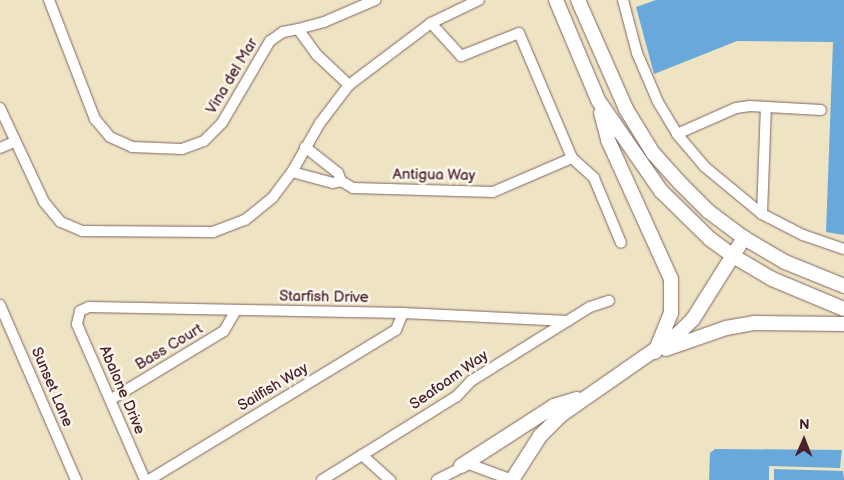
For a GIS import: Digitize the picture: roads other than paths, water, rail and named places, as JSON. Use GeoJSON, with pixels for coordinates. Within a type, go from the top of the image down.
{"type":"FeatureCollection","features":[{"type":"Feature","properties":{"kind":"main road"},"geometry":{"type":"LineString","coordinates":[[556,0],[598,100],[608,140],[671,279],[671,313],[656,352]]}},
{"type":"Feature","properties":{"kind":"main road"},"geometry":{"type":"LineString","coordinates":[[578,0],[626,109],[653,153],[708,211],[744,238],[785,262],[844,286]]}},
{"type":"Feature","properties":{"kind":"main road"},"geometry":{"type":"LineString","coordinates":[[598,100],[661,191],[710,239],[772,280],[844,309]]}},
{"type":"Feature","properties":{"kind":"main road"},"geometry":{"type":"LineString","coordinates":[[512,480],[540,436],[561,415],[656,352],[693,319],[744,238]]}},
{"type":"Feature","properties":{"kind":"main road"},"geometry":{"type":"LineString","coordinates":[[656,352],[726,328],[754,323],[844,324]]}},
{"type":"Feature","properties":{"kind":"main road"},"geometry":{"type":"LineString","coordinates":[[460,466],[554,406],[590,395]]}},
{"type":"Feature","properties":{"kind":"street","name":"Vina del Mar"},"geometry":{"type":"LineString","coordinates":[[50,0],[95,119],[110,137],[121,144],[141,148],[182,149],[204,141],[222,124],[270,41],[283,32],[324,22],[374,0]]}},
{"type":"Feature","properties":{"kind":"street"},"geometry":{"type":"LineString","coordinates":[[0,108],[14,142],[48,208],[61,222],[82,231],[213,232],[230,227],[260,210],[292,172],[305,147],[349,84],[430,23],[479,0]]}},
{"type":"Feature","properties":{"kind":"street"},"geometry":{"type":"LineString","coordinates":[[623,0],[646,76],[677,134],[705,167],[762,214],[803,235],[844,249]]}},
{"type":"Feature","properties":{"kind":"street"},"geometry":{"type":"LineString","coordinates":[[430,23],[461,56],[519,33],[572,158],[594,178],[621,243]]}},
{"type":"Feature","properties":{"kind":"street"},"geometry":{"type":"LineString","coordinates":[[298,29],[317,55],[349,84]]}},
{"type":"Feature","properties":{"kind":"street"},"geometry":{"type":"LineString","coordinates":[[677,134],[736,108],[821,110]]}},
{"type":"Feature","properties":{"kind":"street"},"geometry":{"type":"LineString","coordinates":[[762,214],[766,108]]}},
{"type":"Feature","properties":{"kind":"street"},"geometry":{"type":"LineString","coordinates":[[0,148],[14,142]]}},
{"type":"Feature","properties":{"kind":"street"},"geometry":{"type":"LineString","coordinates":[[305,147],[331,168],[341,181]]}},
{"type":"Feature","properties":{"kind":"street","name":"Antigua Way"},"geometry":{"type":"LineString","coordinates":[[292,172],[324,180],[341,181],[353,188],[493,192],[572,158]]}},
{"type":"Feature","properties":{"kind":"street"},"geometry":{"type":"LineString","coordinates":[[324,180],[331,168]]}},
{"type":"Feature","properties":{"kind":"street","name":"Seafoam Way"},"geometry":{"type":"LineString","coordinates":[[322,480],[457,396],[471,381],[590,307],[609,301]]}},
{"type":"Feature","properties":{"kind":"street","name":"Sunset Lane"},"geometry":{"type":"LineString","coordinates":[[0,305],[76,480]]}},
{"type":"Feature","properties":{"kind":"street","name":"Starfish Drive"},"geometry":{"type":"LineString","coordinates":[[80,311],[88,307],[403,313],[568,321]]}},
{"type":"Feature","properties":{"kind":"street","name":"Bass Court"},"geometry":{"type":"LineString","coordinates":[[110,400],[224,331],[236,310]]}},
{"type":"Feature","properties":{"kind":"street","name":"Abalone Drive"},"geometry":{"type":"LineString","coordinates":[[80,311],[77,324],[145,480]]}},
{"type":"Feature","properties":{"kind":"street","name":"Sailfish Way"},"geometry":{"type":"LineString","coordinates":[[149,480],[396,330],[403,313]]}},
{"type":"Feature","properties":{"kind":"street"},"geometry":{"type":"LineString","coordinates":[[362,455],[390,480]]}},
{"type":"Feature","properties":{"kind":"street"},"geometry":{"type":"LineString","coordinates":[[437,480],[460,466],[479,466],[512,480]]}},
{"type":"Feature","properties":{"kind":"water"},"geometry":{"type":"Polygon","coordinates":[[[656,0],[844,0],[844,235],[826,232],[833,42],[737,41],[654,74],[636,7],[656,0]]]}},
{"type":"Feature","properties":{"kind":"water"},"geometry":{"type":"Polygon","coordinates":[[[715,449],[844,450],[844,480],[709,480],[710,453],[715,449]]]}}]}
